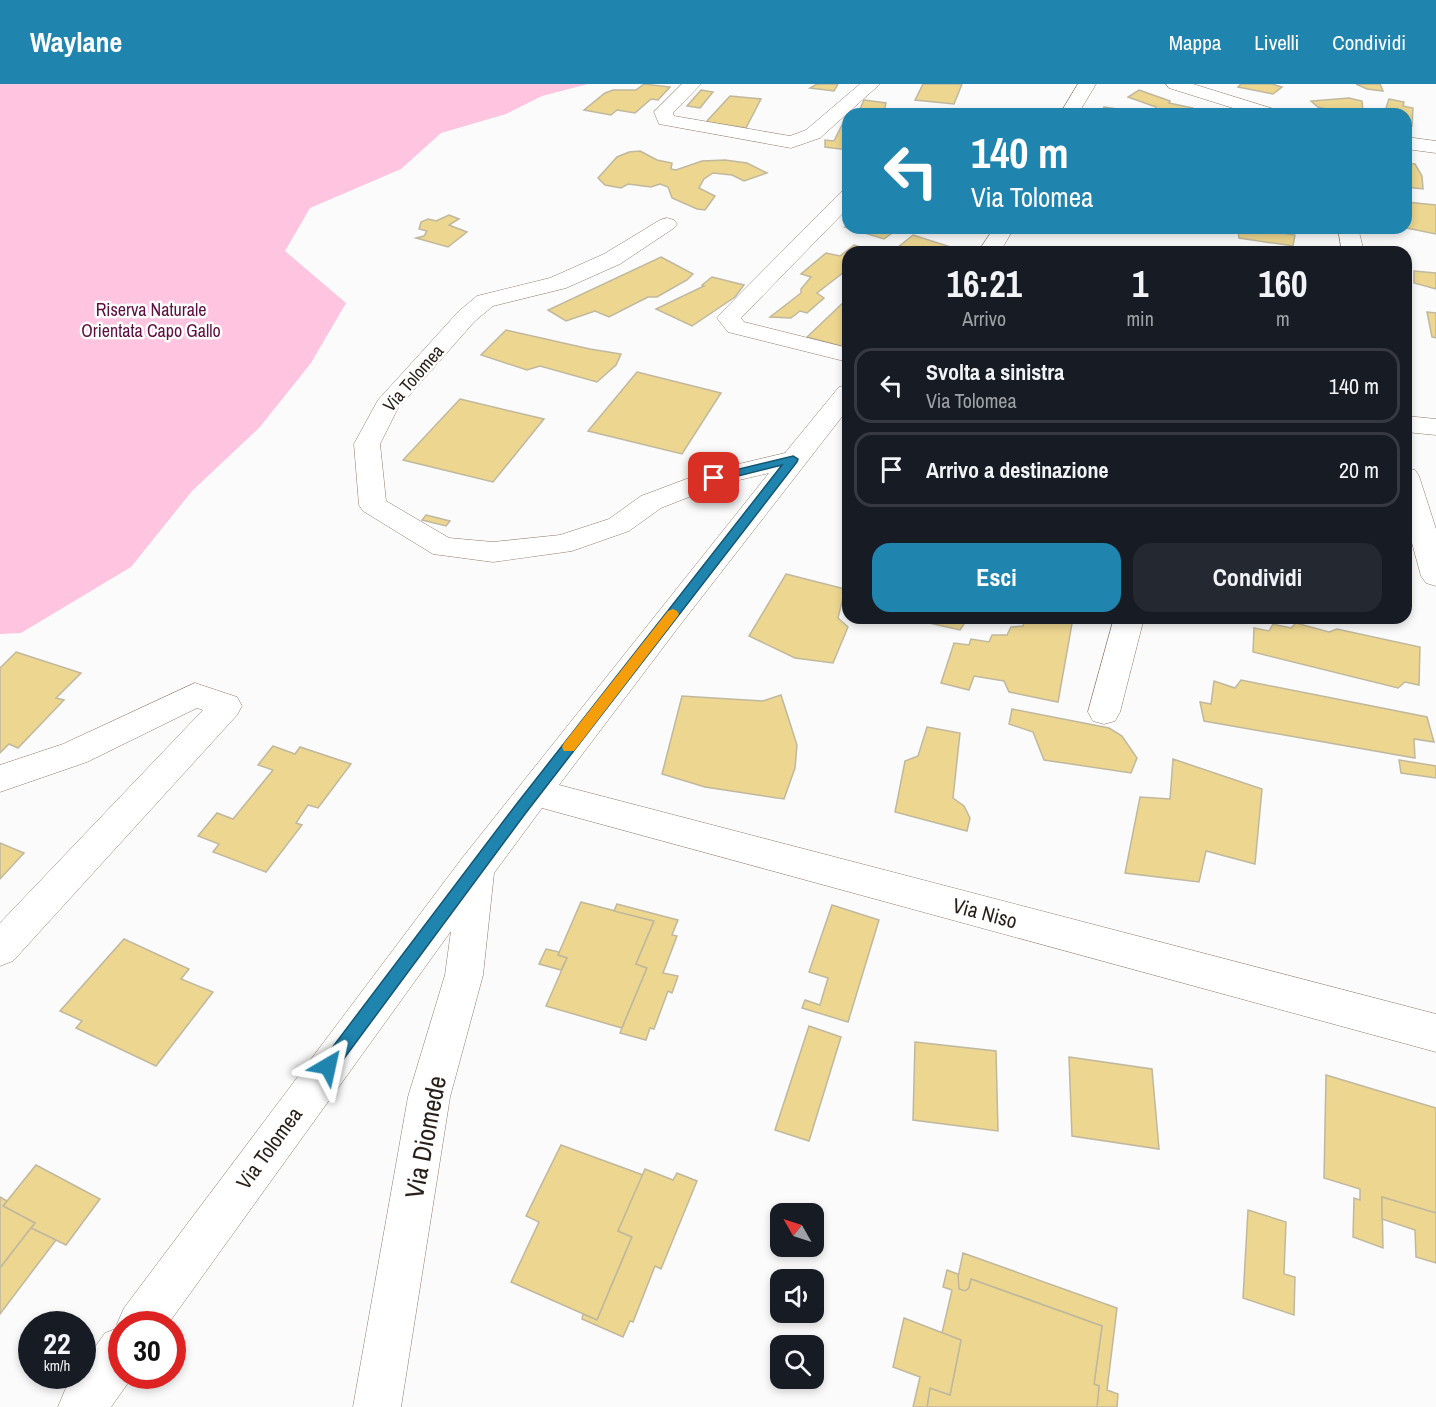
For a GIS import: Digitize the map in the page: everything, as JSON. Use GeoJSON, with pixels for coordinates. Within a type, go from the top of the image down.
{"type":"FeatureCollection","features":[{"type":"Feature","properties":{"kind":"street"},"geometry":{"type":"LineString","coordinates":[[692,84],[663,112],[666,120],[791,142],[813,134],[842,109]]}},
{"type":"Feature","properties":{"kind":"street"},"geometry":{"type":"LineString","coordinates":[[844,108],[872,84]]}},
{"type":"Feature","properties":{"kind":"street"},"geometry":{"type":"LineString","coordinates":[[1073,108],[1088,84]]}},
{"type":"Feature","properties":{"kind":"street"},"geometry":{"type":"LineString","coordinates":[[1175,84],[1252,108]]}},
{"type":"Feature","properties":{"kind":"street"},"geometry":{"type":"LineString","coordinates":[[1412,144],[1436,147]]}},
{"type":"Feature","properties":{"kind":"street"},"geometry":{"type":"LineString","coordinates":[[842,202],[729,318],[736,327],[842,354]]}},
{"type":"Feature","properties":{"kind":"street","name":"Via Tolomea"},"geometry":{"type":"LineString","coordinates":[[667,224],[612,259],[558,283],[485,301],[467,316],[387,405],[367,444],[373,505],[443,547],[493,552],[539,547],[562,544],[619,525],[651,502],[714,478],[793,459]]}},
{"type":"Feature","properties":{"kind":"street","name":"Via Tolomea"},"geometry":{"type":"LineString","coordinates":[[150,1311],[476,868],[793,459],[842,399]]}},
{"type":"Feature","properties":{"kind":"street"},"geometry":{"type":"LineString","coordinates":[[1412,425],[1436,427]]}},
{"type":"Feature","properties":{"kind":"street"},"geometry":{"type":"LineString","coordinates":[[1412,511],[1436,576]]}},
{"type":"Feature","properties":{"kind":"street"},"geometry":{"type":"LineString","coordinates":[[1104,712],[1127,624]]}},
{"type":"Feature","properties":{"kind":"street"},"geometry":{"type":"LineString","coordinates":[[0,779],[75,753],[195,695],[226,706],[0,949]]}},
{"type":"Feature","properties":{"kind":"street","name":"Via Niso"},"geometry":{"type":"LineString","coordinates":[[534,792],[1436,1033]]}},
{"type":"Feature","properties":{"kind":"street","name":"Via Diomede"},"geometry":{"type":"LineString","coordinates":[[377,1407],[429,1097],[464,975],[474,902],[476,868]]}},
{"type":"Feature","properties":{"kind":"street"},"geometry":{"type":"LineString","coordinates":[[82,1407],[108,1370]]}},
{"type":"Feature","properties":{"kind":"green space","name":"Riserva Naturale Orientata Capo Gallo"},"geometry":{"type":"Polygon","coordinates":[[[0,84],[588,84],[542,96],[506,114],[441,133],[401,169],[310,208],[285,251],[346,303],[311,363],[259,428],[192,491],[131,567],[21,633],[0,634],[0,84]]]}},
{"type":"Feature","properties":{"kind":"building"},"geometry":{"type":"Polygon","coordinates":[[[644,84],[670,87],[658,100],[651,99],[635,113],[617,110],[611,115],[584,110],[605,93],[613,90],[636,90],[644,84]]]}},
{"type":"Feature","properties":{"kind":"building"},"geometry":{"type":"Polygon","coordinates":[[[817,84],[838,84],[834,91],[810,88],[817,84]]]}},
{"type":"Feature","properties":{"kind":"building"},"geometry":{"type":"Polygon","coordinates":[[[923,84],[962,84],[954,104],[915,100],[923,84]]]}},
{"type":"Feature","properties":{"kind":"building"},"geometry":{"type":"Polygon","coordinates":[[[1241,84],[1272,84],[1282,87],[1273,94],[1238,87],[1241,84]]]}},
{"type":"Feature","properties":{"kind":"building"},"geometry":{"type":"Polygon","coordinates":[[[1356,84],[1380,84],[1383,91],[1367,89],[1356,84]]]}},
{"type":"Feature","properties":{"kind":"building"},"geometry":{"type":"Polygon","coordinates":[[[701,90],[713,92],[700,108],[687,106],[701,90]]]}},
{"type":"Feature","properties":{"kind":"building"},"geometry":{"type":"Polygon","coordinates":[[[1139,90],[1170,101],[1169,103],[1193,108],[1156,108],[1128,97],[1139,90]]]}},
{"type":"Feature","properties":{"kind":"building"},"geometry":{"type":"Polygon","coordinates":[[[730,96],[761,99],[746,128],[706,122],[730,96]]]}},
{"type":"Feature","properties":{"kind":"building"},"geometry":{"type":"Polygon","coordinates":[[[1349,98],[1362,101],[1363,108],[1322,108],[1311,101],[1349,98]]]}},
{"type":"Feature","properties":{"kind":"building"},"geometry":{"type":"Polygon","coordinates":[[[1389,99],[1404,102],[1403,106],[1413,108],[1412,126],[1412,108],[1386,108],[1389,99]]]}},
{"type":"Feature","properties":{"kind":"building"},"geometry":{"type":"Polygon","coordinates":[[[864,100],[886,103],[885,108],[860,108],[864,100]]]}},
{"type":"Feature","properties":{"kind":"building"},"geometry":{"type":"Polygon","coordinates":[[[842,125],[842,149],[825,147],[825,140],[834,141],[842,125]]]}},
{"type":"Feature","properties":{"kind":"building"},"geometry":{"type":"Polygon","coordinates":[[[640,151],[657,160],[672,163],[671,169],[676,170],[702,161],[725,160],[747,163],[767,173],[744,181],[732,175],[713,173],[704,179],[699,188],[715,196],[705,210],[672,198],[668,187],[660,184],[651,187],[628,184],[621,188],[605,185],[598,178],[617,157],[629,152],[640,151]]]}},
{"type":"Feature","properties":{"kind":"building"},"geometry":{"type":"Polygon","coordinates":[[[1412,164],[1415,164],[1422,176],[1423,189],[1412,188],[1412,164]]]}},
{"type":"Feature","properties":{"kind":"building"},"geometry":{"type":"Polygon","coordinates":[[[1412,203],[1436,205],[1436,234],[1412,229],[1412,203]]]}},
{"type":"Feature","properties":{"kind":"building"},"geometry":{"type":"Polygon","coordinates":[[[449,215],[459,219],[449,225],[467,232],[448,247],[416,238],[424,236],[427,231],[419,229],[421,222],[428,219],[436,221],[449,215]]]}},
{"type":"Feature","properties":{"kind":"building"},"geometry":{"type":"Polygon","coordinates":[[[868,234],[891,234],[884,239],[868,234]]]}},
{"type":"Feature","properties":{"kind":"building"},"geometry":{"type":"Polygon","coordinates":[[[1238,234],[1295,235],[1293,246],[1239,238],[1238,234]]]}},
{"type":"Feature","properties":{"kind":"building"},"geometry":{"type":"Polygon","coordinates":[[[913,235],[948,246],[899,246],[913,235]]]}},
{"type":"Feature","properties":{"kind":"building"},"geometry":{"type":"Polygon","coordinates":[[[826,253],[842,254],[842,274],[817,293],[824,298],[807,313],[800,311],[791,318],[770,317],[801,293],[801,289],[811,277],[801,274],[826,253]]]}},
{"type":"Feature","properties":{"kind":"building"},"geometry":{"type":"Polygon","coordinates":[[[661,257],[693,274],[687,280],[657,297],[648,297],[609,317],[595,311],[566,321],[548,310],[661,257]]]}},
{"type":"Feature","properties":{"kind":"building"},"geometry":{"type":"Polygon","coordinates":[[[1414,271],[1436,273],[1436,289],[1414,283],[1414,271]]]}},
{"type":"Feature","properties":{"kind":"building"},"geometry":{"type":"Polygon","coordinates":[[[712,277],[744,285],[735,297],[692,326],[656,309],[704,286],[702,285],[712,277]]]}},
{"type":"Feature","properties":{"kind":"building"},"geometry":{"type":"Polygon","coordinates":[[[842,304],[842,346],[807,337],[842,304]]]}},
{"type":"Feature","properties":{"kind":"building"},"geometry":{"type":"Polygon","coordinates":[[[1427,312],[1436,313],[1436,338],[1432,337],[1427,312]]]}},
{"type":"Feature","properties":{"kind":"building"},"geometry":{"type":"Polygon","coordinates":[[[506,330],[621,354],[616,365],[597,382],[540,366],[527,370],[481,355],[506,330]]]}},
{"type":"Feature","properties":{"kind":"building"},"geometry":{"type":"Polygon","coordinates":[[[637,372],[721,393],[682,454],[588,431],[637,372]]]}},
{"type":"Feature","properties":{"kind":"building"},"geometry":{"type":"Polygon","coordinates":[[[460,399],[544,419],[493,482],[403,460],[460,399]]]}},
{"type":"Feature","properties":{"kind":"building"},"geometry":{"type":"Polygon","coordinates":[[[426,515],[450,521],[446,526],[422,520],[426,515]]]}},
{"type":"Feature","properties":{"kind":"building"},"geometry":{"type":"Polygon","coordinates":[[[786,574],[842,588],[838,618],[848,627],[833,663],[795,658],[749,636],[786,574]]]}},
{"type":"Feature","properties":{"kind":"building"},"geometry":{"type":"Polygon","coordinates":[[[933,624],[964,624],[960,630],[933,624]]]}},
{"type":"Feature","properties":{"kind":"building"},"geometry":{"type":"Polygon","coordinates":[[[1024,624],[1072,624],[1058,702],[1009,692],[1004,681],[974,676],[969,690],[941,683],[954,643],[969,645],[971,639],[989,642],[992,635],[1007,635],[1011,627],[1023,626],[1024,624]]]}},
{"type":"Feature","properties":{"kind":"building"},"geometry":{"type":"Polygon","coordinates":[[[1273,624],[1291,628],[1295,624],[1300,624],[1329,632],[1337,629],[1420,647],[1419,685],[1405,682],[1398,688],[1253,652],[1254,628],[1269,631],[1273,624]]]}},
{"type":"Feature","properties":{"kind":"building"},"geometry":{"type":"Polygon","coordinates":[[[16,652],[81,673],[56,698],[64,700],[18,748],[9,744],[0,753],[0,668],[16,652]]]}},
{"type":"Feature","properties":{"kind":"building"},"geometry":{"type":"Polygon","coordinates":[[[1241,680],[1427,717],[1434,742],[1414,739],[1415,758],[1204,721],[1200,702],[1211,704],[1214,681],[1235,688],[1241,680]]]}},
{"type":"Feature","properties":{"kind":"building"},"geometry":{"type":"Polygon","coordinates":[[[781,695],[797,745],[795,768],[784,799],[705,787],[662,774],[682,696],[763,701],[781,695]]]}},
{"type":"Feature","properties":{"kind":"building"},"geometry":{"type":"Polygon","coordinates":[[[1012,709],[1109,728],[1122,736],[1137,758],[1131,773],[1044,760],[1033,732],[1009,724],[1012,709]]]}},
{"type":"Feature","properties":{"kind":"building"},"geometry":{"type":"Polygon","coordinates":[[[927,727],[960,733],[953,798],[964,806],[970,818],[967,831],[895,812],[905,761],[918,756],[927,727]]]}},
{"type":"Feature","properties":{"kind":"building"},"geometry":{"type":"Polygon","coordinates":[[[273,746],[295,754],[300,747],[351,764],[318,808],[308,805],[296,823],[302,825],[266,872],[213,852],[219,844],[198,836],[217,813],[233,819],[273,770],[258,765],[273,746]]]}},
{"type":"Feature","properties":{"kind":"building"},"geometry":{"type":"Polygon","coordinates":[[[1173,759],[1262,789],[1255,864],[1206,851],[1199,882],[1125,873],[1140,797],[1170,799],[1173,759]]]}},
{"type":"Feature","properties":{"kind":"building"},"geometry":{"type":"Polygon","coordinates":[[[1399,760],[1436,766],[1436,778],[1401,773],[1399,760]]]}},
{"type":"Feature","properties":{"kind":"building"},"geometry":{"type":"Polygon","coordinates":[[[0,843],[24,853],[0,879],[0,843]]]}},
{"type":"Feature","properties":{"kind":"building"},"geometry":{"type":"Polygon","coordinates":[[[581,902],[654,921],[636,964],[647,968],[622,1028],[546,1006],[567,958],[558,955],[581,902]]]}},
{"type":"Feature","properties":{"kind":"building"},"geometry":{"type":"Polygon","coordinates":[[[617,904],[678,920],[672,935],[677,936],[663,973],[678,976],[672,993],[668,991],[654,1029],[650,1028],[646,1040],[620,1033],[647,968],[636,964],[654,921],[614,911],[617,904]]]}},
{"type":"Feature","properties":{"kind":"building"},"geometry":{"type":"Polygon","coordinates":[[[832,905],[879,920],[848,1022],[802,1008],[805,1000],[820,1005],[828,978],[809,972],[832,905]]]}},
{"type":"Feature","properties":{"kind":"building"},"geometry":{"type":"Polygon","coordinates":[[[124,939],[189,969],[181,979],[213,992],[156,1066],[76,1028],[82,1021],[60,1011],[124,939]]]}},
{"type":"Feature","properties":{"kind":"building"},"geometry":{"type":"Polygon","coordinates":[[[546,949],[559,952],[558,955],[567,958],[561,970],[539,964],[546,949]]]}},
{"type":"Feature","properties":{"kind":"building"},"geometry":{"type":"Polygon","coordinates":[[[809,1026],[841,1037],[809,1141],[775,1130],[809,1026]]]}},
{"type":"Feature","properties":{"kind":"building"},"geometry":{"type":"Polygon","coordinates":[[[915,1042],[996,1051],[998,1131],[913,1120],[915,1042]]]}},
{"type":"Feature","properties":{"kind":"building"},"geometry":{"type":"Polygon","coordinates":[[[1069,1057],[1152,1069],[1159,1149],[1072,1136],[1069,1057]]]}},
{"type":"Feature","properties":{"kind":"building"},"geometry":{"type":"Polygon","coordinates":[[[1326,1075],[1436,1108],[1436,1213],[1382,1197],[1383,1248],[1353,1237],[1354,1198],[1360,1200],[1360,1189],[1324,1178],[1326,1075]]]}},
{"type":"Feature","properties":{"kind":"building"},"geometry":{"type":"Polygon","coordinates":[[[561,1145],[643,1175],[618,1231],[632,1237],[597,1320],[511,1282],[539,1222],[526,1216],[561,1145]]]}},
{"type":"Feature","properties":{"kind":"building"},"geometry":{"type":"Polygon","coordinates":[[[36,1165],[100,1199],[66,1245],[31,1228],[35,1223],[3,1206],[36,1165]]]}},
{"type":"Feature","properties":{"kind":"building"},"geometry":{"type":"Polygon","coordinates":[[[645,1169],[673,1180],[677,1173],[697,1181],[661,1269],[655,1266],[633,1322],[630,1321],[623,1337],[582,1319],[583,1314],[597,1320],[632,1237],[618,1231],[645,1169]]]}},
{"type":"Feature","properties":{"kind":"building"},"geometry":{"type":"Polygon","coordinates":[[[0,1197],[7,1201],[3,1206],[35,1223],[0,1268],[0,1197]]]}},
{"type":"Feature","properties":{"kind":"building"},"geometry":{"type":"Polygon","coordinates":[[[1382,1197],[1436,1213],[1436,1263],[1416,1257],[1415,1230],[1382,1219],[1382,1197]]]}},
{"type":"Feature","properties":{"kind":"building"},"geometry":{"type":"Polygon","coordinates":[[[1248,1210],[1286,1222],[1284,1274],[1295,1277],[1294,1315],[1243,1298],[1248,1210]]]}},
{"type":"Feature","properties":{"kind":"building"},"geometry":{"type":"Polygon","coordinates":[[[31,1228],[56,1240],[0,1314],[0,1268],[31,1228]]]}},
{"type":"Feature","properties":{"kind":"building"},"geometry":{"type":"Polygon","coordinates":[[[963,1253],[1117,1308],[1107,1390],[1118,1394],[1117,1407],[1097,1407],[1099,1386],[1094,1384],[1102,1326],[971,1279],[969,1288],[965,1291],[959,1289],[957,1282],[963,1253]]]}},
{"type":"Feature","properties":{"kind":"building"},"geometry":{"type":"Polygon","coordinates":[[[947,1270],[958,1274],[959,1289],[965,1291],[969,1288],[971,1279],[1102,1326],[1094,1384],[1099,1386],[1097,1407],[927,1407],[930,1388],[950,1395],[961,1340],[942,1333],[952,1290],[943,1287],[947,1270]]]}},
{"type":"Feature","properties":{"kind":"building"},"geometry":{"type":"Polygon","coordinates":[[[904,1318],[961,1340],[950,1395],[930,1388],[927,1407],[913,1407],[920,1377],[893,1367],[904,1318]]]}},
{"type":"Feature","properties":{"kind":"slow traffic"},"geometry":{"type":"LineString","coordinates":[[569,747],[673,614]]}},
{"type":"Feature","properties":{"kind":"route"},"geometry":{"type":"LineString","coordinates":[[328,1066],[520,810],[793,459],[714,478]]}}]}
